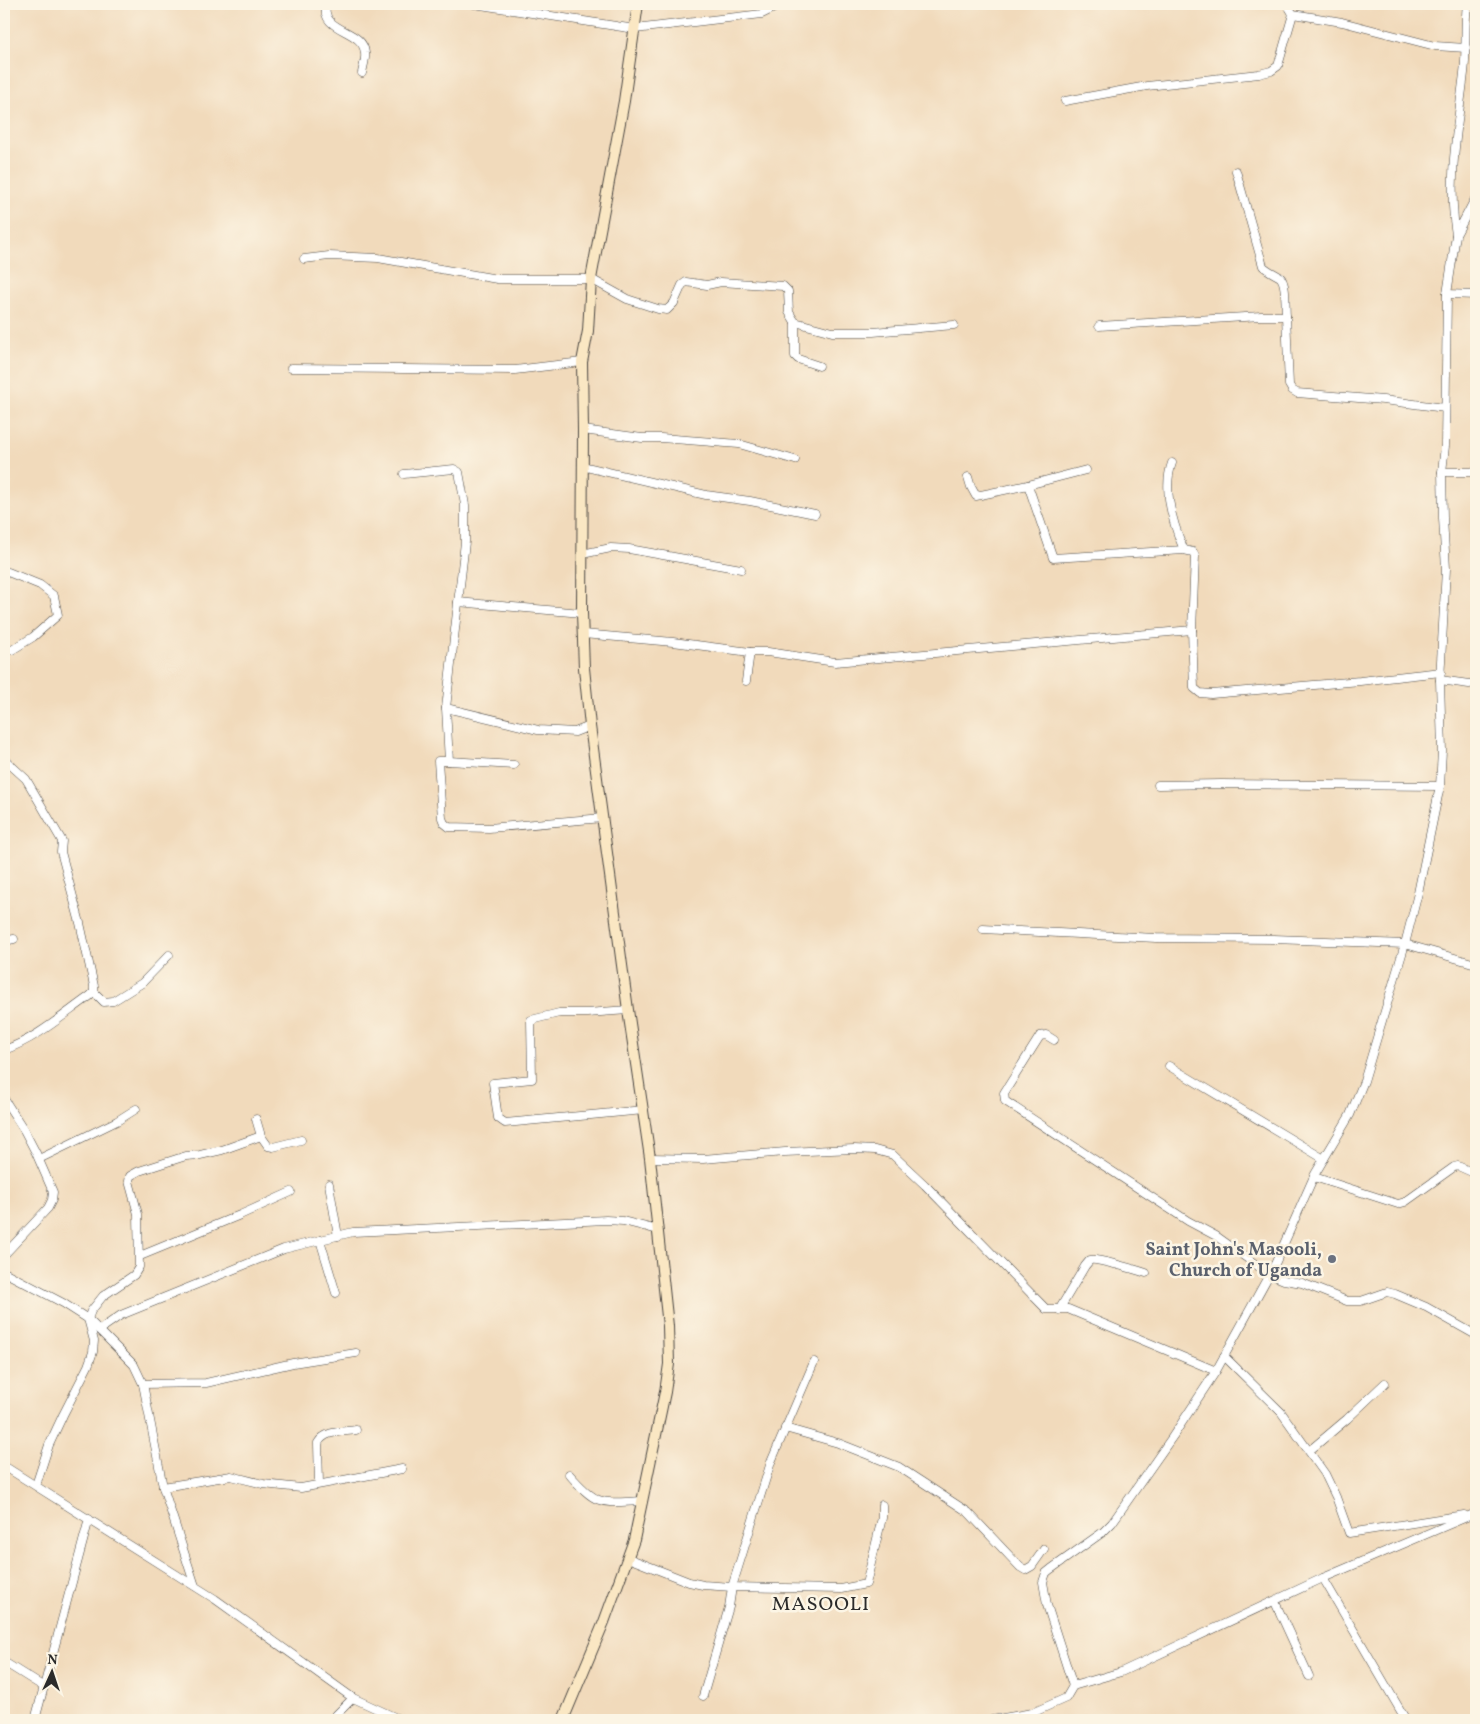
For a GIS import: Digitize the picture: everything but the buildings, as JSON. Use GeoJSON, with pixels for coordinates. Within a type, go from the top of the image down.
{"type":"FeatureCollection","features":[{"type":"Feature","properties":{"kind":"street"},"geometry":{"type":"LineString","coordinates":[[326,4],[327,18],[335,26],[358,39],[364,47],[366,54],[362,73]]}},
{"type":"Feature","properties":{"kind":"street"},"geometry":{"type":"LineString","coordinates":[[474,4],[635,29],[762,14],[782,4]]}},
{"type":"Feature","properties":{"kind":"street"},"geometry":{"type":"LineString","coordinates":[[563,1720],[604,1622],[634,1540],[668,1371],[668,1326],[650,1158],[590,726],[584,668],[582,613],[582,362],[588,331],[591,279],[624,101],[638,4]]}},
{"type":"Feature","properties":{"kind":"street"},"geometry":{"type":"LineString","coordinates":[[1065,101],[1147,86],[1259,74],[1271,71],[1278,66],[1293,14],[1287,4]]}},
{"type":"Feature","properties":{"kind":"street"},"geometry":{"type":"LineString","coordinates":[[1073,1686],[1047,1605],[1044,1582],[1046,1574],[1058,1562],[1103,1532],[1112,1523],[1173,1436],[1216,1370],[1269,1274],[1314,1177],[1350,1115],[1364,1081],[1405,944],[1418,893],[1440,786],[1442,751],[1441,676],[1446,569],[1442,472],[1448,294],[1456,235],[1453,216],[1454,153],[1466,48],[1467,4]]}},
{"type":"Feature","properties":{"kind":"street"},"geometry":{"type":"LineString","coordinates":[[1293,14],[1342,22],[1436,46],[1466,48]]}},
{"type":"Feature","properties":{"kind":"street"},"geometry":{"type":"LineString","coordinates":[[1236,171],[1263,266],[1281,278],[1284,283],[1289,385],[1292,390],[1297,393],[1382,400],[1445,408]]}},
{"type":"Feature","properties":{"kind":"street"},"geometry":{"type":"LineString","coordinates":[[1456,235],[1476,197]]}},
{"type":"Feature","properties":{"kind":"street"},"geometry":{"type":"LineString","coordinates":[[304,259],[329,256],[378,258],[497,279],[591,279],[627,299],[667,310],[674,303],[682,284],[686,282],[707,285],[721,282],[783,286],[788,291],[789,312],[795,322],[795,356],[798,359],[818,366]]}},
{"type":"Feature","properties":{"kind":"street"},"geometry":{"type":"LineString","coordinates":[[1448,294],[1476,295]]}},
{"type":"Feature","properties":{"kind":"street"},"geometry":{"type":"LineString","coordinates":[[1099,326],[1286,316]]}},
{"type":"Feature","properties":{"kind":"street"},"geometry":{"type":"LineString","coordinates":[[795,322],[832,332],[873,332],[954,325]]}},
{"type":"Feature","properties":{"kind":"street"},"geometry":{"type":"LineString","coordinates":[[291,368],[515,370],[582,362]]}},
{"type":"Feature","properties":{"kind":"street"},"geometry":{"type":"LineString","coordinates":[[583,430],[642,438],[739,444],[795,460]]}},
{"type":"Feature","properties":{"kind":"street"},"geometry":{"type":"LineString","coordinates":[[1172,463],[1167,476],[1167,488],[1176,533],[1184,550]]}},
{"type":"Feature","properties":{"kind":"street"},"geometry":{"type":"LineString","coordinates":[[582,466],[706,495],[750,501],[815,514]]}},
{"type":"Feature","properties":{"kind":"street"},"geometry":{"type":"LineString","coordinates":[[404,474],[454,469],[459,472],[463,488],[466,526],[464,558],[446,708],[449,761]]}},
{"type":"Feature","properties":{"kind":"street"},"geometry":{"type":"LineString","coordinates":[[968,477],[976,496],[1086,470]]}},
{"type":"Feature","properties":{"kind":"street"},"geometry":{"type":"LineString","coordinates":[[1442,472],[1476,472]]}},
{"type":"Feature","properties":{"kind":"street"},"geometry":{"type":"LineString","coordinates":[[1028,485],[1053,558],[1190,550],[1195,556],[1192,630],[1194,688],[1204,694],[1441,676],[1469,684],[1476,683]]}},
{"type":"Feature","properties":{"kind":"street"},"geometry":{"type":"LineString","coordinates":[[582,554],[611,548],[629,549],[741,569]]}},
{"type":"Feature","properties":{"kind":"street"},"geometry":{"type":"LineString","coordinates":[[4,572],[40,585],[54,596],[58,615],[33,637],[12,650]]}},
{"type":"Feature","properties":{"kind":"street"},"geometry":{"type":"LineString","coordinates":[[458,602],[582,613]]}},
{"type":"Feature","properties":{"kind":"street"},"geometry":{"type":"LineString","coordinates":[[583,634],[673,642],[750,652],[768,652],[835,662],[1192,630]]}},
{"type":"Feature","properties":{"kind":"street"},"geometry":{"type":"LineString","coordinates":[[746,681],[750,652]]}},
{"type":"Feature","properties":{"kind":"street"},"geometry":{"type":"LineString","coordinates":[[446,708],[538,730],[575,732],[590,726]]}},
{"type":"Feature","properties":{"kind":"street"},"geometry":{"type":"LineString","coordinates":[[4,759],[26,778],[62,841],[62,852],[80,923],[94,992],[104,1002],[113,1001],[142,983],[169,955]]}},
{"type":"Feature","properties":{"kind":"street"},"geometry":{"type":"LineString","coordinates":[[514,765],[438,761],[442,818],[444,823],[449,827],[489,828],[603,818]]}},
{"type":"Feature","properties":{"kind":"street"},"geometry":{"type":"LineString","coordinates":[[1158,785],[1440,786]]}},
{"type":"Feature","properties":{"kind":"street"},"geometry":{"type":"LineString","coordinates":[[983,929],[1156,938],[1274,939],[1405,944],[1476,964]]}},
{"type":"Feature","properties":{"kind":"street"},"geometry":{"type":"LineString","coordinates":[[4,941],[14,939]]}},
{"type":"Feature","properties":{"kind":"street"},"geometry":{"type":"LineString","coordinates":[[4,1050],[28,1039],[94,992]]}},
{"type":"Feature","properties":{"kind":"street"},"geometry":{"type":"LineString","coordinates":[[628,1010],[559,1013],[531,1020],[532,1079],[493,1083],[498,1118],[505,1123],[644,1110]]}},
{"type":"Feature","properties":{"kind":"street"},"geometry":{"type":"LineString","coordinates":[[1054,1040],[1046,1035],[1040,1036],[1004,1093],[1005,1100],[1188,1221],[1216,1236],[1269,1274],[1284,1280],[1302,1283],[1347,1301],[1361,1301],[1387,1292],[1394,1294],[1426,1308],[1476,1335]]}},
{"type":"Feature","properties":{"kind":"street"},"geometry":{"type":"LineString","coordinates":[[1169,1066],[1324,1159]]}},
{"type":"Feature","properties":{"kind":"street"},"geometry":{"type":"LineString","coordinates":[[4,1099],[24,1130],[53,1192],[48,1208],[4,1256]]}},
{"type":"Feature","properties":{"kind":"street"},"geometry":{"type":"LineString","coordinates":[[39,1159],[136,1110]]}},
{"type":"Feature","properties":{"kind":"street"},"geometry":{"type":"LineString","coordinates":[[256,1119],[261,1136],[268,1146],[272,1147],[301,1140]]}},
{"type":"Feature","properties":{"kind":"street"},"geometry":{"type":"LineString","coordinates":[[36,1485],[50,1445],[93,1352],[94,1341],[88,1319],[91,1311],[104,1296],[137,1271],[139,1267],[138,1214],[129,1181],[130,1176],[139,1171],[186,1156],[215,1152],[261,1136]]}},
{"type":"Feature","properties":{"kind":"street"},"geometry":{"type":"LineString","coordinates":[[650,1158],[703,1159],[785,1152],[854,1149],[875,1150],[893,1155],[925,1185],[1046,1309],[1068,1309],[1216,1370]]}},
{"type":"Feature","properties":{"kind":"street"},"geometry":{"type":"LineString","coordinates":[[1314,1177],[1398,1204],[1404,1202],[1454,1167],[1458,1166],[1476,1174]]}},
{"type":"Feature","properties":{"kind":"street"},"geometry":{"type":"LineString","coordinates":[[329,1184],[338,1236]]}},
{"type":"Feature","properties":{"kind":"street"},"geometry":{"type":"LineString","coordinates":[[140,1256],[291,1192]]}},
{"type":"Feature","properties":{"kind":"street"},"geometry":{"type":"LineString","coordinates":[[100,1331],[112,1320],[134,1310],[284,1249],[353,1232],[606,1220],[629,1222],[658,1230]]}},
{"type":"Feature","properties":{"kind":"street"},"geometry":{"type":"LineString","coordinates":[[320,1240],[336,1293]]}},
{"type":"Feature","properties":{"kind":"street"},"geometry":{"type":"LineString","coordinates":[[1059,1310],[1090,1260],[1098,1260],[1146,1272]]}},
{"type":"Feature","properties":{"kind":"street"},"geometry":{"type":"LineString","coordinates":[[4,1272],[63,1302],[88,1319],[134,1365],[143,1384],[163,1487],[195,1586]]}},
{"type":"Feature","properties":{"kind":"street"},"geometry":{"type":"LineString","coordinates":[[143,1384],[206,1383],[293,1363],[356,1353]]}},
{"type":"Feature","properties":{"kind":"street"},"geometry":{"type":"LineString","coordinates":[[992,1720],[1033,1716],[1066,1698],[1073,1686],[1121,1672],[1275,1602],[1323,1578],[1476,1513],[1349,1533],[1336,1497],[1325,1474],[1281,1412],[1224,1356]]}},
{"type":"Feature","properties":{"kind":"street"},"geometry":{"type":"LineString","coordinates":[[703,1696],[729,1607],[732,1588],[771,1462],[814,1362]]}},
{"type":"Feature","properties":{"kind":"street"},"geometry":{"type":"LineString","coordinates":[[1308,1451],[1347,1419],[1385,1383]]}},
{"type":"Feature","properties":{"kind":"street"},"geometry":{"type":"LineString","coordinates":[[785,1428],[838,1443],[899,1467],[968,1512],[1025,1570],[1032,1566],[1044,1549]]}},
{"type":"Feature","properties":{"kind":"street"},"geometry":{"type":"LineString","coordinates":[[319,1484],[318,1443],[321,1437],[328,1433],[356,1430]]}},
{"type":"Feature","properties":{"kind":"street"},"geometry":{"type":"LineString","coordinates":[[4,1466],[238,1614],[352,1698],[401,1720]]}},
{"type":"Feature","properties":{"kind":"street"},"geometry":{"type":"LineString","coordinates":[[163,1487],[231,1476],[264,1484],[294,1488],[308,1487],[402,1469]]}},
{"type":"Feature","properties":{"kind":"street"},"geometry":{"type":"LineString","coordinates":[[569,1474],[591,1498],[602,1502],[643,1501]]}},
{"type":"Feature","properties":{"kind":"street"},"geometry":{"type":"LineString","coordinates":[[628,1558],[689,1582],[732,1588],[841,1589],[866,1584],[882,1518],[882,1506]]}},
{"type":"Feature","properties":{"kind":"street"},"geometry":{"type":"LineString","coordinates":[[36,1720],[89,1519]]}},
{"type":"Feature","properties":{"kind":"street"},"geometry":{"type":"LineString","coordinates":[[1323,1578],[1406,1720]]}},
{"type":"Feature","properties":{"kind":"street"},"geometry":{"type":"LineString","coordinates":[[1275,1602],[1309,1676]]}},
{"type":"Feature","properties":{"kind":"street"},"geometry":{"type":"LineString","coordinates":[[4,1662],[44,1688]]}},
{"type":"Feature","properties":{"kind":"street"},"geometry":{"type":"LineString","coordinates":[[331,1720],[352,1698]]}},
{"type":"Feature","properties":{"kind":"place","name":"Saint John's Masooli, Church of Uganda"},"geometry":{"type":"Point","coordinates":[1332,1259]}},
{"type":"Feature","properties":{"kind":"district","name":"MASOOLI"},"geometry":{"type":"Point","coordinates":[821,1603]}}]}
